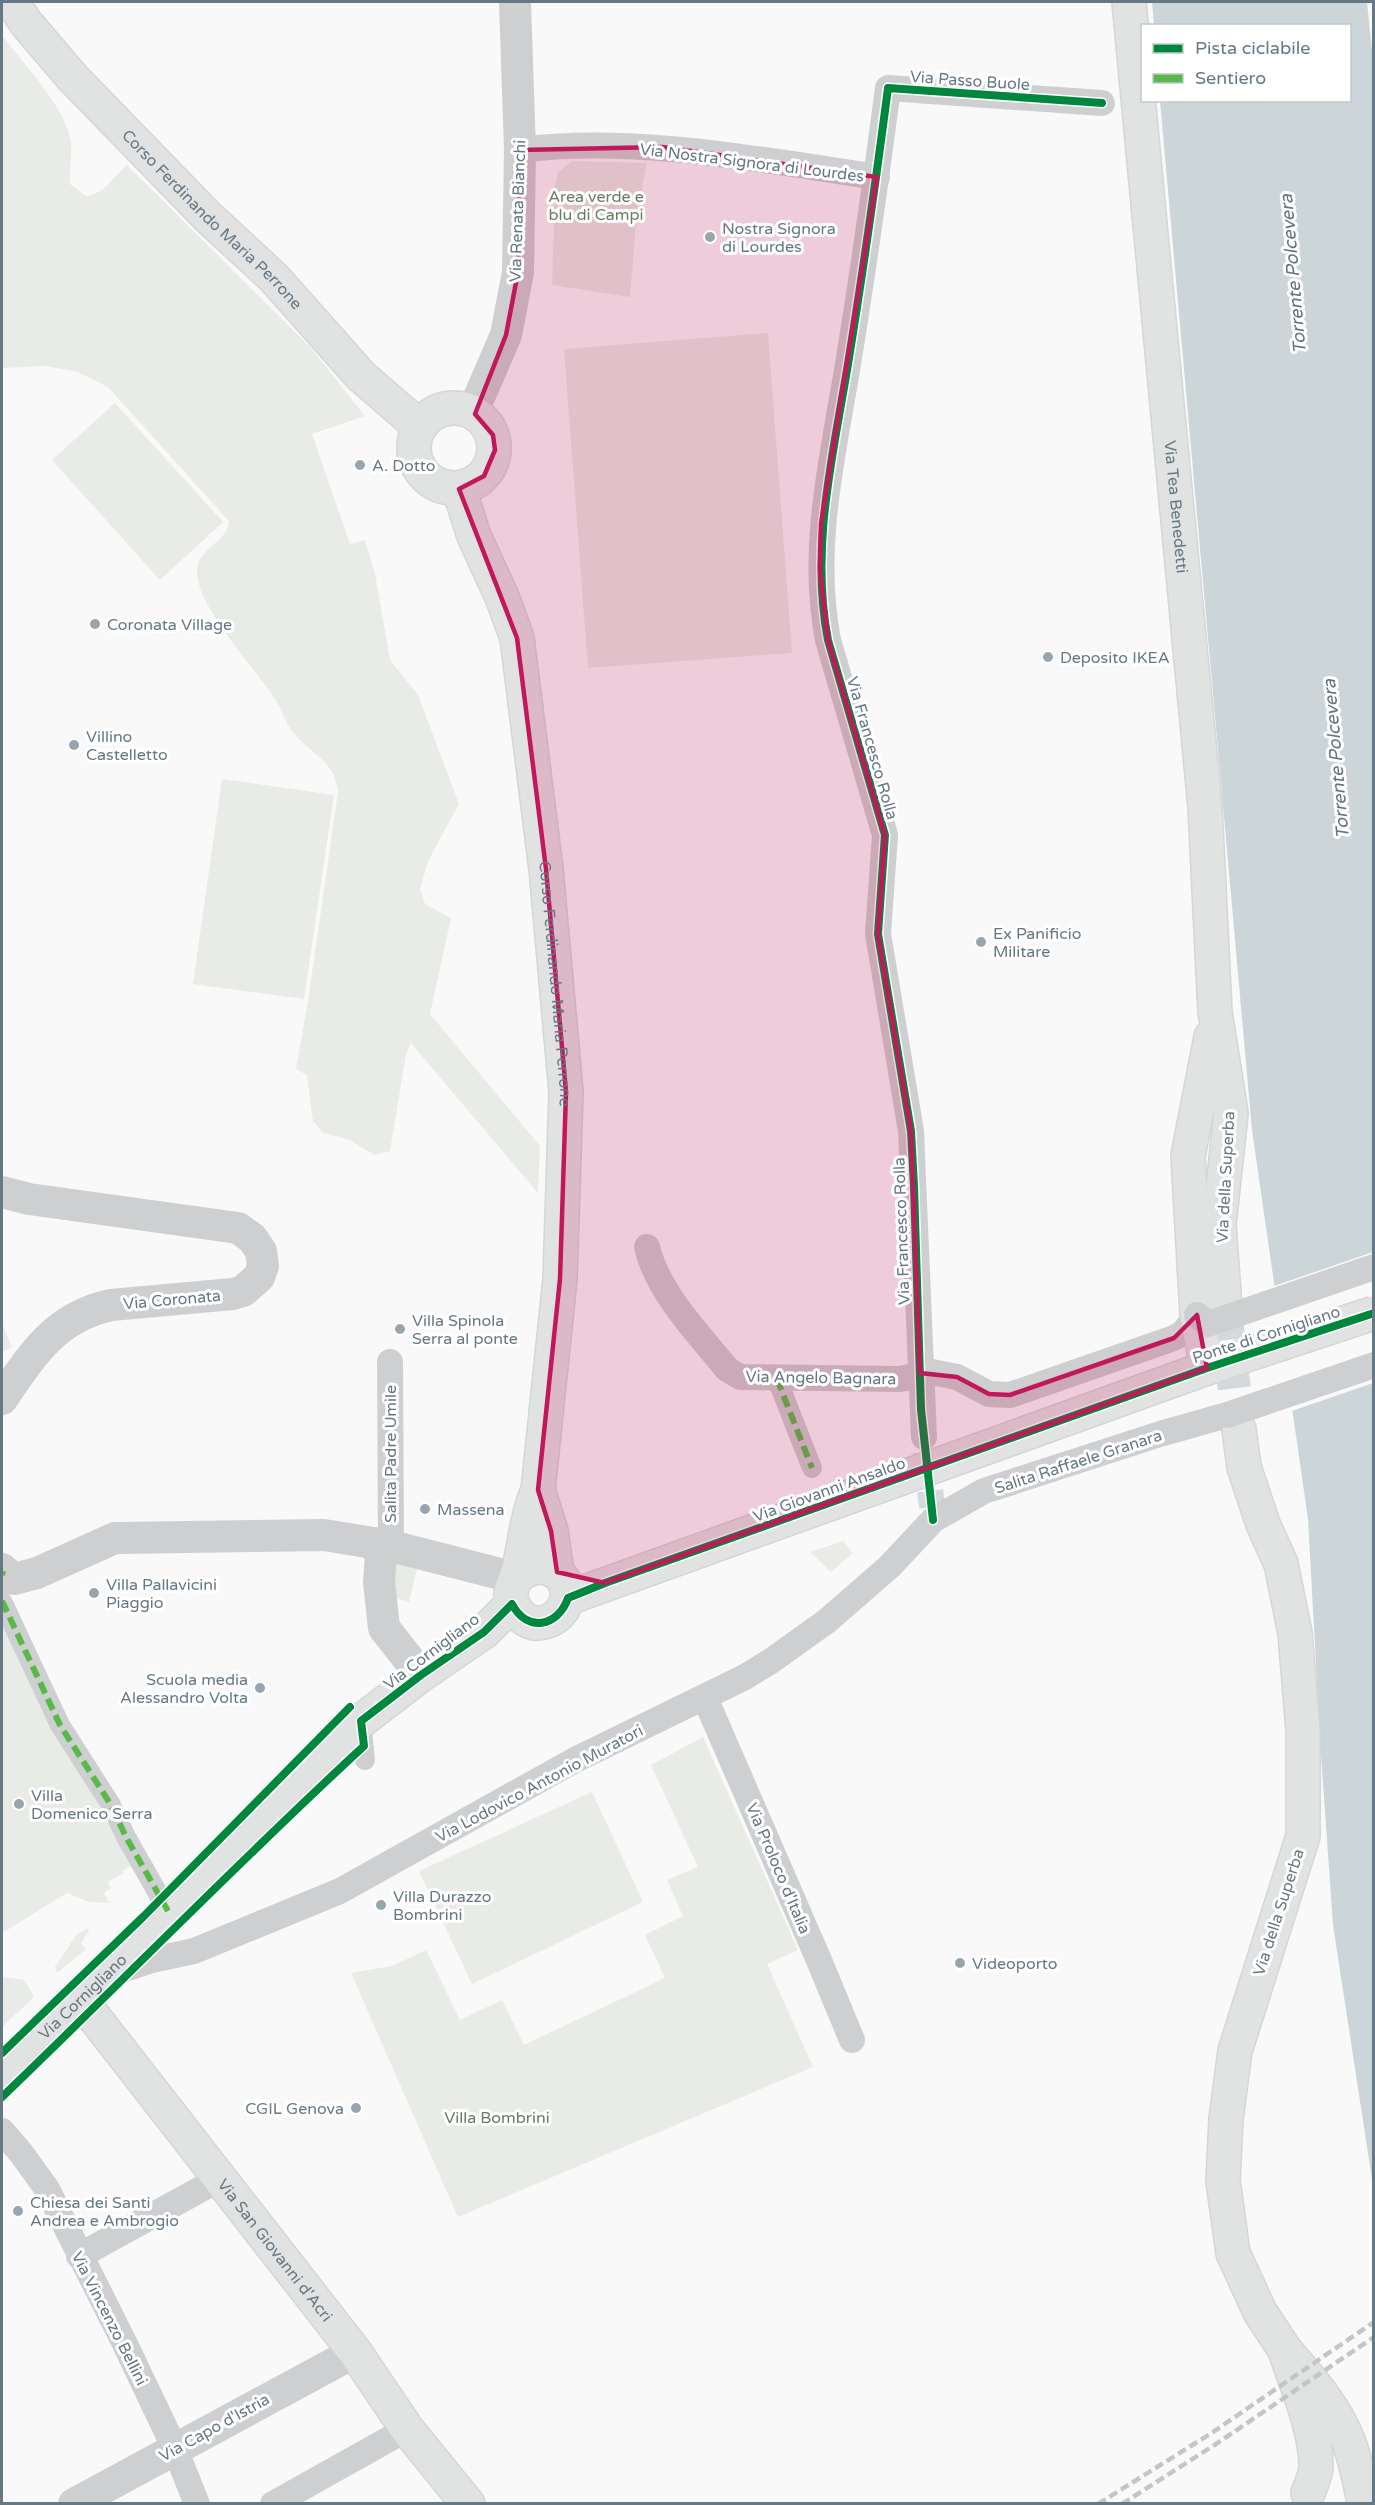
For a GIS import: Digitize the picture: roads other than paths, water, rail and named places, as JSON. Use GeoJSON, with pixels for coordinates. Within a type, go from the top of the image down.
{"type":"FeatureCollection","features":[{"type":"Feature","properties":{"kind":"main road","name":"Corso Ferdinando Maria Perrone"},"geometry":{"type":"LineString","coordinates":[[12,2],[26,23],[72,77],[207,216],[278,282],[362,376],[420,426]]}},
{"type":"Feature","properties":{"kind":"main road","name":"Via Tea Benedetti"},"geometry":{"type":"LineString","coordinates":[[1126,10],[1205,807],[1215,1012],[1188,1156],[1211,1311],[1207,1368]]}},
{"type":"Feature","properties":{"kind":"main road"},"geometry":{"type":"LineString","coordinates":[[451,408],[463,409],[475,414],[486,423],[493,435],[495,450],[492,464],[484,476],[473,485],[459,489],[444,488],[430,481],[420,470],[414,456],[414,441],[420,426],[428,417],[451,408]]}},
{"type":"Feature","properties":{"kind":"main road","name":"Corso Ferdinando Maria Perrone"},"geometry":{"type":"LineString","coordinates":[[459,489],[474,536],[502,597],[517,638],[546,869],[566,1092],[560,1279],[539,1510]]}},
{"type":"Feature","properties":{"kind":"main road","name":"Ponte di Cornigliano"},"geometry":{"type":"LineString","coordinates":[[1168,1382],[1374,1313]]}},
{"type":"Feature","properties":{"kind":"main road","name":"Via Giovanni Ansaldo"},"geometry":{"type":"LineString","coordinates":[[562,1585],[606,1583],[1168,1382]]}},
{"type":"Feature","properties":{"kind":"main road","name":"Via della Superba"},"geometry":{"type":"LineString","coordinates":[[1233,1422],[1244,1467],[1263,1524],[1281,1564],[1295,1633],[1303,1731],[1303,1836],[1235,2051],[1226,2119],[1223,2181],[1233,2253],[1260,2312],[1285,2350],[1324,2395],[1338,2418],[1350,2444],[1365,2503]]}},
{"type":"Feature","properties":{"kind":"main road"},"geometry":{"type":"LineString","coordinates":[[539,1510],[562,1585]]}},
{"type":"Feature","properties":{"kind":"main road"},"geometry":{"type":"LineString","coordinates":[[517,1600],[539,1510]]}},
{"type":"Feature","properties":{"kind":"main road"},"geometry":{"type":"LineString","coordinates":[[517,1600],[525,1570],[535,1566],[547,1567],[562,1585]]}},
{"type":"Feature","properties":{"kind":"main road","name":"Via Cornigliano"},"geometry":{"type":"LineString","coordinates":[[4,2066],[104,1976],[266,1812],[361,1721],[421,1675],[484,1632],[517,1600],[534,1623],[546,1623],[556,1617],[564,1609],[562,1585]]}},
{"type":"Feature","properties":{"kind":"main road","name":"Via San Giovanni d'Acri"},"geometry":{"type":"LineString","coordinates":[[80,1999],[355,2352],[407,2429],[468,2504]]}},
{"type":"Feature","properties":{"kind":"main road","name":"Via della Superba"},"geometry":{"type":"LineString","coordinates":[[1285,2350],[1304,2410],[1314,2452],[1316,2468],[1304,2499]]}},
{"type":"Feature","properties":{"kind":"main road"},"geometry":{"type":"LineString","coordinates":[[1304,2499],[1327,2482],[1338,2482],[1349,2485],[1358,2492],[1365,2503]]}},
{"type":"Feature","properties":{"kind":"street","name":"Via Renata Bianchi"},"geometry":{"type":"LineString","coordinates":[[475,414],[477,402],[506,335],[518,272],[520,150],[515,2]]}},
{"type":"Feature","properties":{"kind":"street","name":"Via Passo Buole"},"geometry":{"type":"LineString","coordinates":[[877,177],[888,88],[1102,103]]}},
{"type":"Feature","properties":{"kind":"street","name":"Via Nostra Signora di Lourdes"},"geometry":{"type":"LineString","coordinates":[[520,150],[544,147],[662,147],[877,177]]}},
{"type":"Feature","properties":{"kind":"street","name":"Via Francesco Rolla"},"geometry":{"type":"LineString","coordinates":[[877,177],[822,524],[820,570],[828,640],[885,835],[878,934],[910,1131],[924,1437]]}},
{"type":"Feature","properties":{"kind":"street","name":"Via Coronata"},"geometry":{"type":"LineString","coordinates":[[2,1192],[37,1201],[238,1228],[252,1238],[261,1251],[263,1266],[259,1277],[252,1285],[233,1294],[111,1305],[97,1308],[75,1318],[57,1328],[40,1346],[2,1399]]}},
{"type":"Feature","properties":{"kind":"street","name":"Via Angelo Bagnara"},"geometry":{"type":"LineString","coordinates":[[647,1247],[655,1272],[727,1369],[740,1377],[900,1379],[932,1372],[957,1377],[989,1394],[1010,1395],[1155,1346],[1184,1333],[1211,1311]]}},
{"type":"Feature","properties":{"kind":"street","name":"Ponte di Cornigliano"},"geometry":{"type":"LineString","coordinates":[[1211,1311],[1208,1324],[1374,1267]]}},
{"type":"Feature","properties":{"kind":"street"},"geometry":{"type":"LineString","coordinates":[[1155,1346],[1207,1368]]}},
{"type":"Feature","properties":{"kind":"street","name":"Salita Padre Umile"},"geometry":{"type":"LineString","coordinates":[[382,1544],[390,1362]]}},
{"type":"Feature","properties":{"kind":"street"},"geometry":{"type":"LineString","coordinates":[[1233,1422],[1374,1365]]}},
{"type":"Feature","properties":{"kind":"street"},"geometry":{"type":"LineString","coordinates":[[777,1378],[812,1468]]}},
{"type":"Feature","properties":{"kind":"street","name":"Salita Raffaele Granara"},"geometry":{"type":"LineString","coordinates":[[933,1514],[984,1491],[1160,1434],[1233,1422]]}},
{"type":"Feature","properties":{"kind":"street","name":"Via Lodovico Antonio Muratori"},"geometry":{"type":"LineString","coordinates":[[104,1976],[152,1960],[194,1951],[340,1892],[575,1760],[705,1698],[771,1661],[826,1621],[891,1566],[933,1514]]}},
{"type":"Feature","properties":{"kind":"street"},"geometry":{"type":"LineString","coordinates":[[168,1911],[126,1837],[111,1805],[60,1725],[2,1579],[38,1574],[115,1538],[324,1535],[382,1544],[517,1600]]}},
{"type":"Feature","properties":{"kind":"street"},"geometry":{"type":"LineString","coordinates":[[382,1544],[380,1582],[384,1628],[421,1675]]}},
{"type":"Feature","properties":{"kind":"street","name":"Via Proloco d'Italia"},"geometry":{"type":"LineString","coordinates":[[705,1698],[852,2040]]}},
{"type":"Feature","properties":{"kind":"street"},"geometry":{"type":"LineString","coordinates":[[361,1721],[365,1760]]}},
{"type":"Feature","properties":{"kind":"street","name":"Via Vincenzo Bellini"},"geometry":{"type":"LineString","coordinates":[[2,2131],[21,2153],[46,2189],[124,2342],[175,2449],[197,2504]]}},
{"type":"Feature","properties":{"kind":"street"},"geometry":{"type":"LineString","coordinates":[[79,2256],[221,2178]]}},
{"type":"Feature","properties":{"kind":"street","name":"Via Capo d'Istria"},"geometry":{"type":"LineString","coordinates":[[74,2504],[355,2352]]}},
{"type":"Feature","properties":{"kind":"street"},"geometry":{"type":"LineString","coordinates":[[273,2504],[407,2429]]}},
{"type":"Feature","properties":{"kind":"water","name":"Torrente Polcevera"},"geometry":{"type":"Polygon","coordinates":[[[1152,2],[1367,2],[1374,70],[1373,2186],[1333,1925],[1308,1519],[1252,1130],[1160,102],[1351,102],[1351,24],[1154,24],[1152,2]]]}},
{"type":"Feature","properties":{"kind":"tunnel"},"geometry":{"type":"LineString","coordinates":[[1225,1307],[1239,1429]]}},
{"type":"Feature","properties":{"kind":"tunnel"},"geometry":{"type":"LineString","coordinates":[[926,1452],[932,1507]]}},
{"type":"Feature","properties":{"kind":"railway"},"geometry":{"type":"LineString","coordinates":[[1098,2504],[1210,2434],[1374,2322]]}},
{"type":"Feature","properties":{"kind":"railway"},"geometry":{"type":"LineString","coordinates":[[1122,2504],[1216,2444],[1374,2337]]}},
{"type":"Feature","properties":{"kind":"place","name":"Nostra Signora di Lourdes"},"geometry":{"type":"Point","coordinates":[710,237]}},
{"type":"Feature","properties":{"kind":"place","name":"A. Dotto"},"geometry":{"type":"Point","coordinates":[360,465]}},
{"type":"Feature","properties":{"kind":"place","name":"Coronata Village"},"geometry":{"type":"Point","coordinates":[95,624]}},
{"type":"Feature","properties":{"kind":"place","name":"Deposito IKEA"},"geometry":{"type":"Point","coordinates":[1048,657]}},
{"type":"Feature","properties":{"kind":"place","name":"Villino Castelletto"},"geometry":{"type":"Point","coordinates":[74,745]}},
{"type":"Feature","properties":{"kind":"place","name":"Ex Panificio Militare"},"geometry":{"type":"Point","coordinates":[981,942]}},
{"type":"Feature","properties":{"kind":"place","name":"Villa Spinola Serra al ponte"},"geometry":{"type":"Point","coordinates":[400,1329]}},
{"type":"Feature","properties":{"kind":"place","name":"Massena"},"geometry":{"type":"Point","coordinates":[425,1509]}},
{"type":"Feature","properties":{"kind":"place","name":"Villa Pallavicini Piaggio"},"geometry":{"type":"Point","coordinates":[94,1593]}},
{"type":"Feature","properties":{"kind":"place","name":"Scuola media Alessandro Volta"},"geometry":{"type":"Point","coordinates":[260,1688]}},
{"type":"Feature","properties":{"kind":"place","name":"Villa Domenico Serra"},"geometry":{"type":"Point","coordinates":[19,1804]}},
{"type":"Feature","properties":{"kind":"place","name":"Villa Durazzo Bombrini"},"geometry":{"type":"Point","coordinates":[381,1905]}},
{"type":"Feature","properties":{"kind":"place","name":"Videoporto"},"geometry":{"type":"Point","coordinates":[960,1963]}},
{"type":"Feature","properties":{"kind":"place","name":"CGIL Genova"},"geometry":{"type":"Point","coordinates":[356,2108]}},
{"type":"Feature","properties":{"kind":"place","name":"Chiesa dei Santi Andrea e Ambrogio"},"geometry":{"type":"Point","coordinates":[18,2211]}},
{"type":"Feature","properties":{"kind":"park label","name":"Area verde e blu di Campi"},"geometry":{"type":"Point","coordinates":[596,205]}},
{"type":"Feature","properties":{"kind":"park label","name":"Villa Bombrini"},"geometry":{"type":"Point","coordinates":[497,2117]}}]}
